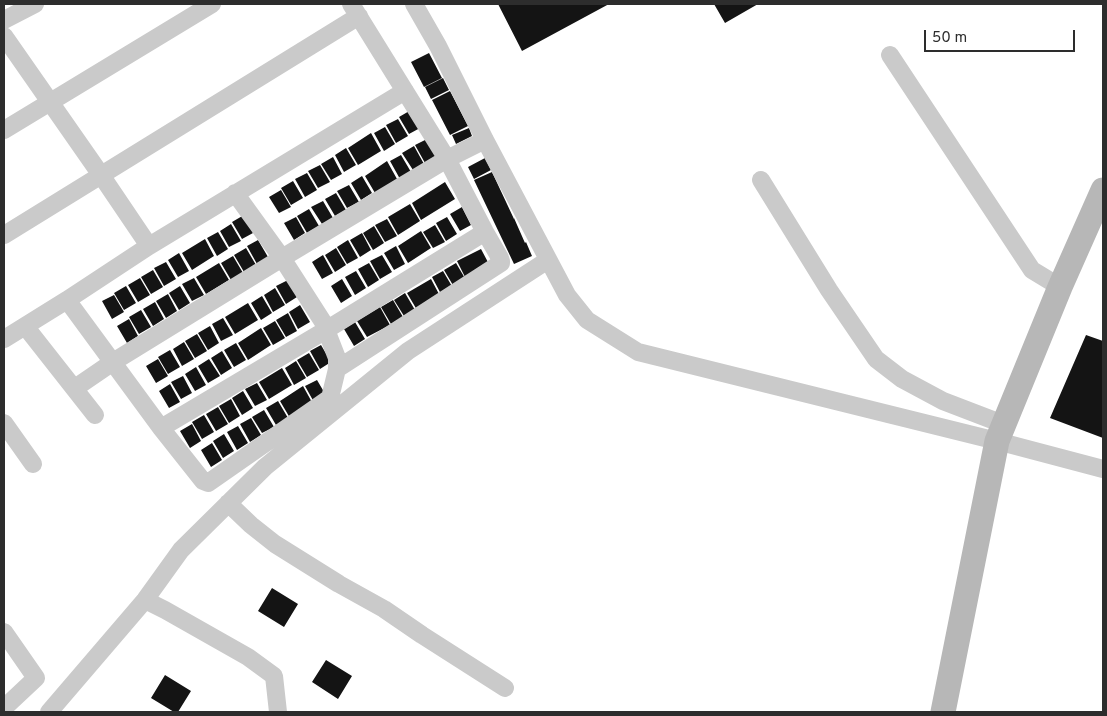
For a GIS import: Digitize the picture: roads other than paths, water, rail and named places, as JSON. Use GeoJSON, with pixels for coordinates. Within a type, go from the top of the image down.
{"type":"FeatureCollection","features":[{"type":"Feature","properties":{"kind":"street"},"geometry":{"type":"LineString","coordinates":[[4,20],[35,4]]}},
{"type":"Feature","properties":{"kind":"street"},"geometry":{"type":"LineString","coordinates":[[4,130],[212,4]]}},
{"type":"Feature","properties":{"kind":"street"},"geometry":{"type":"LineString","coordinates":[[414,4],[438,46],[485,140],[567,295],[587,320],[638,352],[1000,432],[1103,469]]}},
{"type":"Feature","properties":{"kind":"street"},"geometry":{"type":"LineString","coordinates":[[4,235],[101,175],[355,10],[448,159],[500,258],[500,263],[337,369]]}},
{"type":"Feature","properties":{"kind":"street"},"geometry":{"type":"LineString","coordinates":[[4,36],[149,246]]}},
{"type":"Feature","properties":{"kind":"street"},"geometry":{"type":"LineString","coordinates":[[890,55],[1032,270],[1060,287]]}},
{"type":"Feature","properties":{"kind":"street"},"geometry":{"type":"LineString","coordinates":[[4,339],[149,246],[405,91]]}},
{"type":"Feature","properties":{"kind":"street"},"geometry":{"type":"LineString","coordinates":[[75,388],[113,362],[282,258],[448,159],[485,140]]}},
{"type":"Feature","properties":{"kind":"street"},"geometry":{"type":"LineString","coordinates":[[762,180],[829,290],[876,359],[902,379],[1000,432]]}},
{"type":"Feature","properties":{"kind":"street"},"geometry":{"type":"LineString","coordinates":[[943,712],[1000,432],[1060,287],[1103,190]]}},
{"type":"Feature","properties":{"kind":"street"},"geometry":{"type":"LineString","coordinates":[[67,300],[161,428],[203,481],[208,483],[330,398],[337,369],[337,358],[323,322],[282,258],[235,193]]}},
{"type":"Feature","properties":{"kind":"street"},"geometry":{"type":"LineString","coordinates":[[161,428],[326,330],[485,232]]}},
{"type":"Feature","properties":{"kind":"street"},"geometry":{"type":"LineString","coordinates":[[49,712],[145,600],[181,550],[265,467],[408,351],[548,260]]}},
{"type":"Feature","properties":{"kind":"street"},"geometry":{"type":"LineString","coordinates":[[25,326],[75,388],[94,415]]}},
{"type":"Feature","properties":{"kind":"street"},"geometry":{"type":"LineString","coordinates":[[4,423],[33,464]]}},
{"type":"Feature","properties":{"kind":"street"},"geometry":{"type":"LineString","coordinates":[[228,503],[275,544],[339,584],[384,609],[505,688]]}},
{"type":"Feature","properties":{"kind":"street"},"geometry":{"type":"LineString","coordinates":[[145,600],[248,657],[274,676],[278,712]]}},
{"type":"Feature","properties":{"kind":"street"},"geometry":{"type":"LineString","coordinates":[[4,632],[36,678],[4,708]]}}]}
